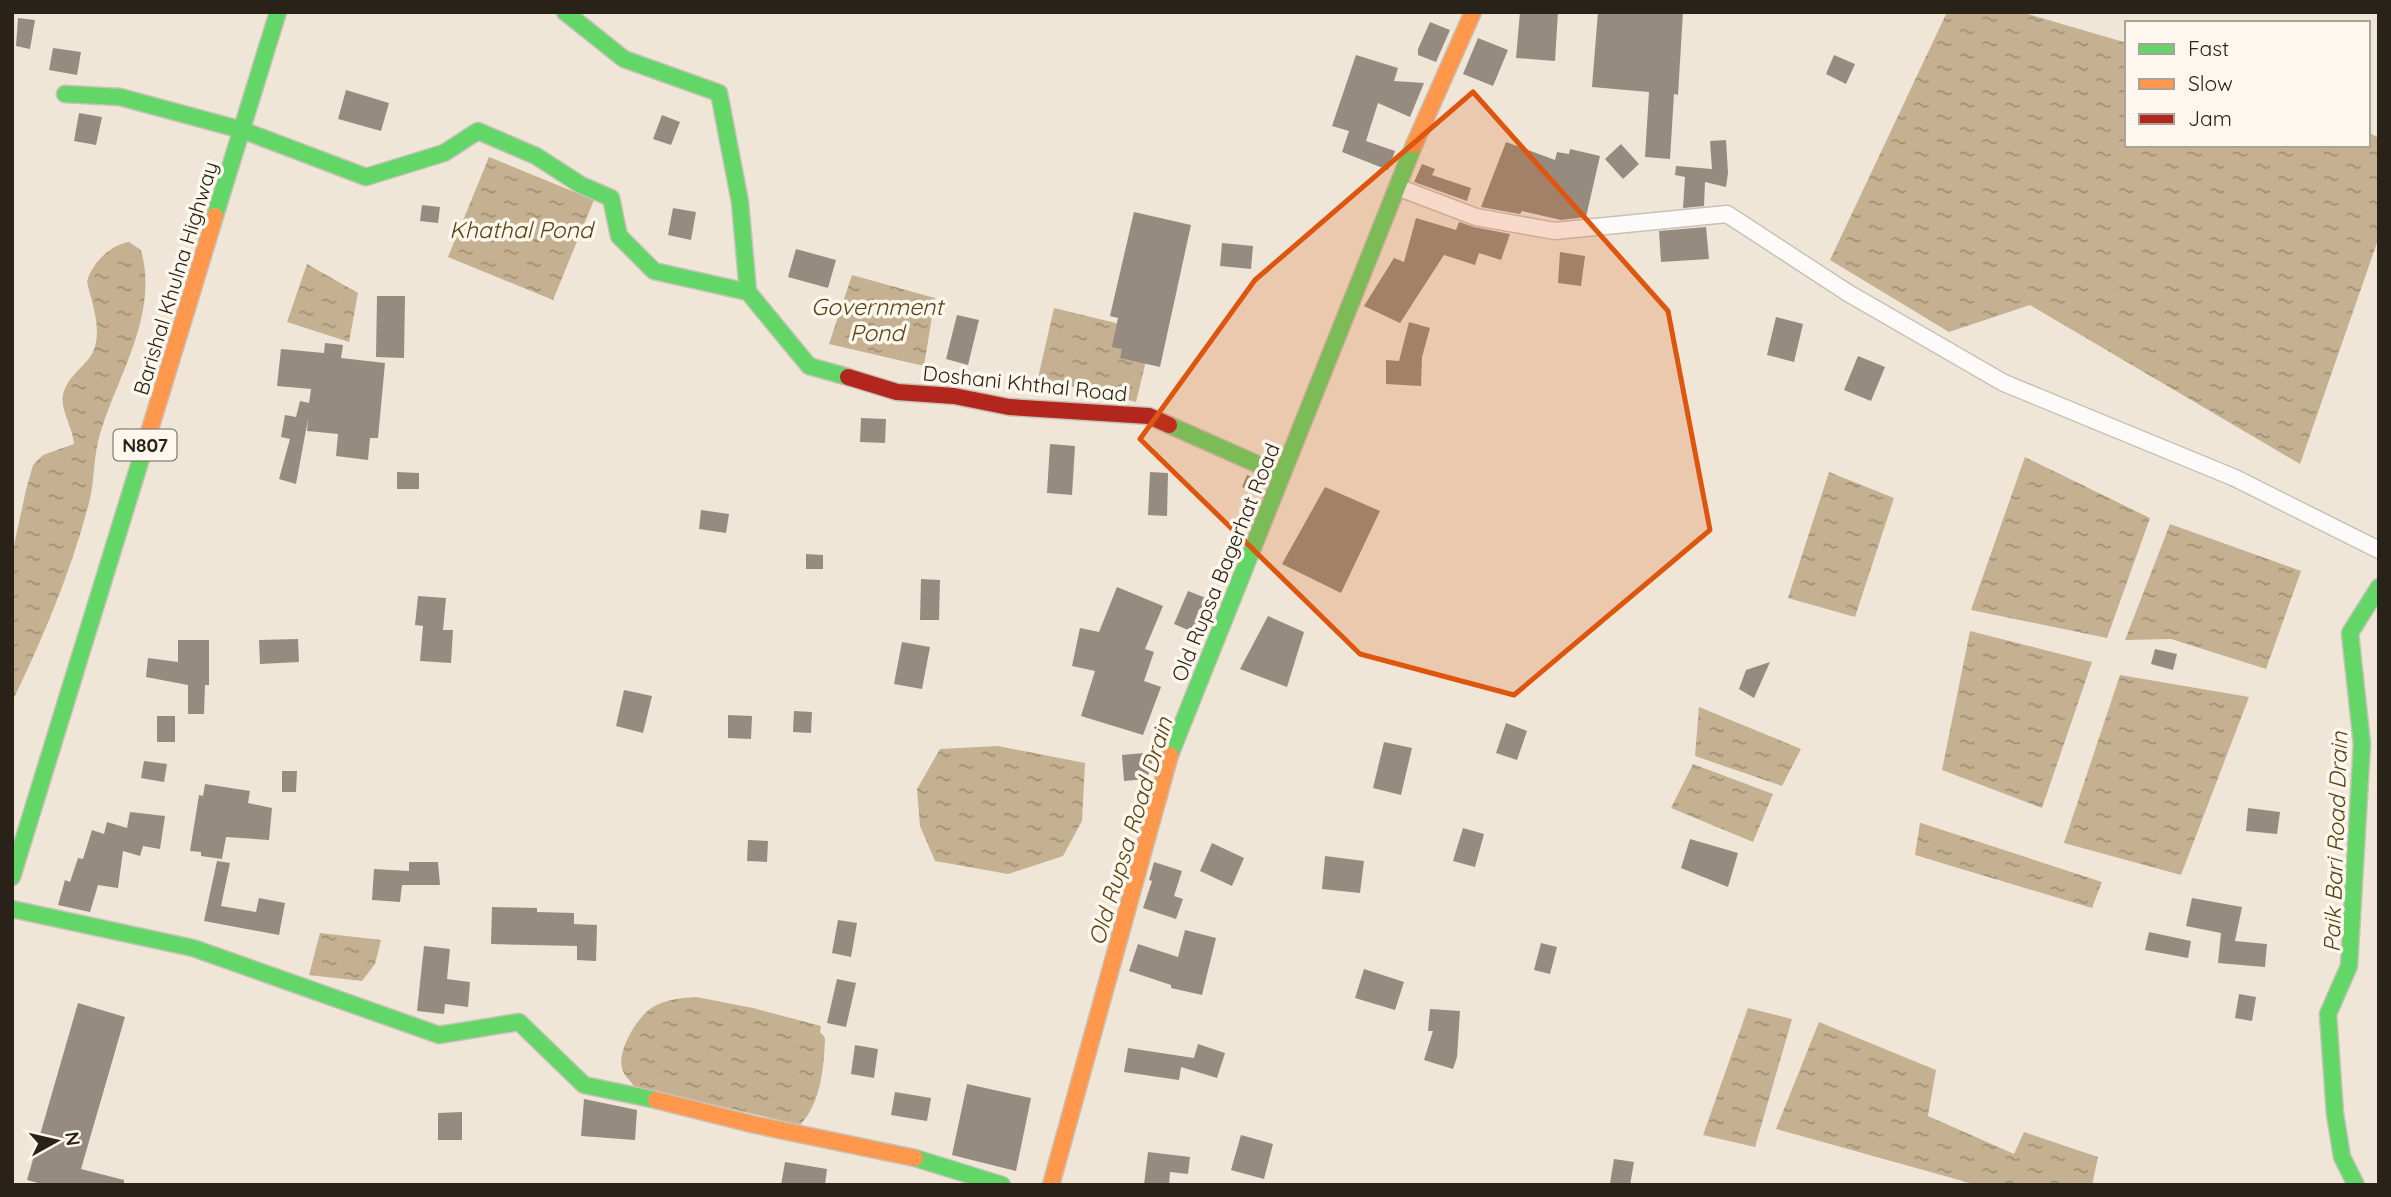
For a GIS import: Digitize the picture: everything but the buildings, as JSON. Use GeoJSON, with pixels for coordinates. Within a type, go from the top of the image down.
{"type":"FeatureCollection","features":[{"type":"Feature","properties":{"kind":"main road","name":"Barishal Khulna Highway"},"geometry":{"type":"LineString","coordinates":[[12,877],[278,12]]}},
{"type":"Feature","properties":{"kind":"main road"},"geometry":{"type":"LineString","coordinates":[[65,94],[120,97],[242,130],[366,177],[444,153],[478,131],[536,156],[581,185],[611,198],[619,236],[654,271],[748,292],[740,202],[719,93],[624,59],[565,12]]}},
{"type":"Feature","properties":{"kind":"main road","name":"Old Rupsa Bagerhat Road"},"geometry":{"type":"LineString","coordinates":[[1051,1185],[1167,764],[1397,187],[1473,12]]}},
{"type":"Feature","properties":{"kind":"main road","name":"Doshani Khthal Road"},"geometry":{"type":"LineString","coordinates":[[748,292],[809,366],[898,392],[954,396],[1010,407],[1149,416],[1282,475]]}},
{"type":"Feature","properties":{"kind":"main road"},"geometry":{"type":"LineString","coordinates":[[2356,1185],[2342,1157],[2334,1114],[2328,1014],[2348,966],[2362,744],[2350,633],[2379,587]]}},
{"type":"Feature","properties":{"kind":"main road"},"geometry":{"type":"LineString","coordinates":[[12,909],[193,948],[439,1035],[519,1022],[584,1085],[676,1104],[756,1125],[907,1154],[1002,1185]]}},
{"type":"Feature","properties":{"kind":"street"},"geometry":{"type":"LineString","coordinates":[[1397,187],[1476,217],[1555,231],[1727,214],[1848,293],[2004,383],[2235,478],[2379,550]]}},
{"type":"Feature","properties":{"kind":"highlighted area"},"geometry":{"type":"Polygon","coordinates":[[[1473,92],[1668,311],[1710,530],[1514,695],[1360,654],[1140,439],[1255,280],[1473,92]]]}},
{"type":"Feature","properties":{"kind":"water"},"geometry":{"type":"Polygon","coordinates":[[[1947,12],[2021,12],[2125,42],[2125,147],[2370,147],[2370,133],[2379,138],[2379,237],[2300,464],[2030,305],[1949,332],[1830,260],[1947,12]]]}},
{"type":"Feature","properties":{"kind":"water","name":"Khathal Pond"},"geometry":{"type":"Polygon","coordinates":[[[489,157],[594,200],[553,300],[448,257],[489,157]]]}},
{"type":"Feature","properties":{"kind":"water"},"geometry":{"type":"Polygon","coordinates":[[[129,242],[141,250],[145,274],[141,321],[100,434],[91,494],[74,554],[45,629],[12,702],[12,554],[26,490],[33,465],[43,455],[74,444],[64,411],[63,397],[68,383],[87,361],[96,343],[95,312],[87,282],[102,256],[129,242]]]}},
{"type":"Feature","properties":{"kind":"water"},"geometry":{"type":"Polygon","coordinates":[[[307,264],[358,293],[349,342],[287,322],[307,264]]]}},
{"type":"Feature","properties":{"kind":"water","name":"Government Pond"},"geometry":{"type":"Polygon","coordinates":[[[852,275],[935,298],[924,366],[829,344],[852,275]]]}},
{"type":"Feature","properties":{"kind":"water"},"geometry":{"type":"Polygon","coordinates":[[[1054,308],[1153,332],[1136,402],[1038,378],[1054,308]]]}},
{"type":"Feature","properties":{"kind":"water"},"geometry":{"type":"Polygon","coordinates":[[[2025,457],[2150,518],[2107,638],[1971,610],[2025,457]]]}},
{"type":"Feature","properties":{"kind":"water"},"geometry":{"type":"Polygon","coordinates":[[[1829,472],[1894,498],[1855,617],[1788,598],[1829,472]]]}},
{"type":"Feature","properties":{"kind":"water"},"geometry":{"type":"Polygon","coordinates":[[[2170,524],[2301,571],[2266,669],[2171,639],[2125,640],[2170,524]]]}},
{"type":"Feature","properties":{"kind":"water"},"geometry":{"type":"Polygon","coordinates":[[[1970,631],[2092,662],[2042,808],[1942,770],[1970,631]]]}},
{"type":"Feature","properties":{"kind":"water"},"geometry":{"type":"Polygon","coordinates":[[[2120,675],[2249,697],[2181,875],[2064,843],[2120,675]]]}},
{"type":"Feature","properties":{"kind":"water"},"geometry":{"type":"Polygon","coordinates":[[[1699,707],[1801,749],[1782,786],[1695,756],[1699,707]]]}},
{"type":"Feature","properties":{"kind":"water"},"geometry":{"type":"Polygon","coordinates":[[[998,746],[1085,763],[1082,821],[1063,856],[1008,874],[935,861],[920,826],[917,789],[940,749],[998,746]]]}},
{"type":"Feature","properties":{"kind":"water"},"geometry":{"type":"Polygon","coordinates":[[[1693,764],[1773,794],[1753,842],[1671,808],[1693,764]]]}},
{"type":"Feature","properties":{"kind":"water"},"geometry":{"type":"Polygon","coordinates":[[[1920,823],[2102,882],[2092,908],[1915,855],[1920,823]]]}},
{"type":"Feature","properties":{"kind":"water"},"geometry":{"type":"Polygon","coordinates":[[[320,933],[381,940],[375,964],[362,981],[309,975],[320,933]]]}},
{"type":"Feature","properties":{"kind":"water"},"geometry":{"type":"Polygon","coordinates":[[[696,997],[753,1008],[821,1026],[820,1032],[825,1038],[820,1084],[813,1106],[800,1125],[634,1086],[624,1073],[621,1061],[630,1034],[641,1018],[647,1011],[664,1002],[696,997]]]}},
{"type":"Feature","properties":{"kind":"water"},"geometry":{"type":"Polygon","coordinates":[[[1748,1008],[1792,1019],[1755,1147],[1703,1135],[1748,1008]]]}},
{"type":"Feature","properties":{"kind":"water"},"geometry":{"type":"Polygon","coordinates":[[[1819,1022],[1936,1070],[1928,1116],[2014,1154],[2024,1132],[2098,1157],[2092,1185],[1977,1185],[1776,1129],[1819,1022]]]}},
{"type":"Feature","properties":{"kind":"traffic: fast"},"geometry":{"type":"LineString","coordinates":[[215,216],[278,12]]}},
{"type":"Feature","properties":{"kind":"traffic: fast"},"geometry":{"type":"LineString","coordinates":[[565,12],[624,59],[719,93],[740,202],[748,292]]}},
{"type":"Feature","properties":{"kind":"traffic: fast"},"geometry":{"type":"LineString","coordinates":[[65,94],[120,97],[242,130],[366,177],[444,153],[478,131],[536,156],[581,185],[611,198],[619,236],[654,271],[748,292],[809,366],[848,377]]}},
{"type":"Feature","properties":{"kind":"traffic: fast"},"geometry":{"type":"LineString","coordinates":[[1170,755],[1414,145]]}},
{"type":"Feature","properties":{"kind":"traffic: fast"},"geometry":{"type":"LineString","coordinates":[[1169,425],[1282,475]]}},
{"type":"Feature","properties":{"kind":"traffic: fast"},"geometry":{"type":"LineString","coordinates":[[12,877],[148,436]]}},
{"type":"Feature","properties":{"kind":"traffic: fast"},"geometry":{"type":"LineString","coordinates":[[2356,1185],[2342,1157],[2335,1114],[2328,1014],[2349,966],[2362,744],[2350,633],[2379,587]]}},
{"type":"Feature","properties":{"kind":"traffic: fast"},"geometry":{"type":"LineString","coordinates":[[12,909],[193,948],[439,1035],[519,1022],[584,1085],[656,1100]]}},
{"type":"Feature","properties":{"kind":"traffic: fast"},"geometry":{"type":"LineString","coordinates":[[915,1158],[1002,1185]]}},
{"type":"Feature","properties":{"kind":"traffic: slow"},"geometry":{"type":"LineString","coordinates":[[1414,145],[1473,12]]}},
{"type":"Feature","properties":{"kind":"traffic: slow"},"geometry":{"type":"LineString","coordinates":[[148,436],[215,216]]}},
{"type":"Feature","properties":{"kind":"traffic: slow"},"geometry":{"type":"LineString","coordinates":[[1051,1185],[1170,755]]}},
{"type":"Feature","properties":{"kind":"traffic: slow"},"geometry":{"type":"LineString","coordinates":[[656,1100],[756,1125],[915,1158]]}},
{"type":"Feature","properties":{"kind":"traffic: jam"},"geometry":{"type":"LineString","coordinates":[[848,377],[897,392],[954,396],[1009,407],[1149,416],[1169,425]]}},
{"type":"Feature","properties":{"kind":"water label","name":"Old Rupsa Road Drain"},"geometry":{"type":"Point","coordinates":[1130,831]}},
{"type":"Feature","properties":{"kind":"water label","name":"Paik Bari Road Drain"},"geometry":{"type":"Point","coordinates":[2335,842]}}]}
